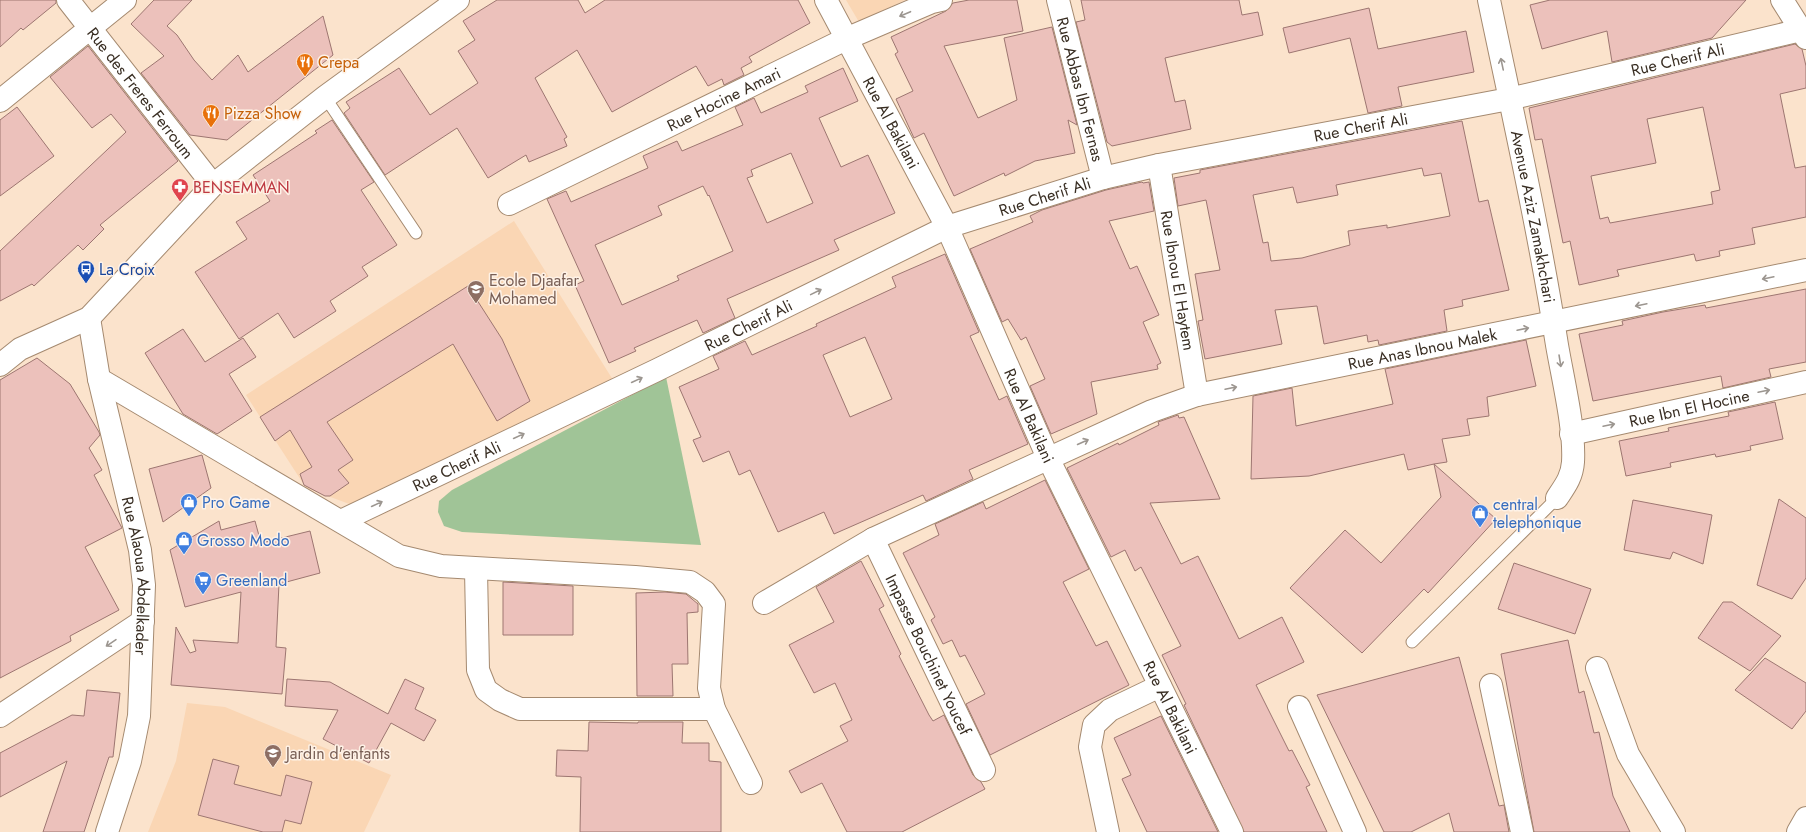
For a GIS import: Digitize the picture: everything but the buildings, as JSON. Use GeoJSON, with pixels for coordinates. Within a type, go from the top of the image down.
{"type":"FeatureCollection","features":[{"type":"Feature","properties":{"kind":"street","name":"Rue des Freres Ferroum"},"geometry":{"type":"LineString","coordinates":[[68,0],[213,185]]}},
{"type":"Feature","properties":{"kind":"street"},"geometry":{"type":"LineString","coordinates":[[0,101],[125,0]]}},
{"type":"Feature","properties":{"kind":"street"},"geometry":{"type":"LineString","coordinates":[[0,365],[20,349],[89,318],[213,185],[325,97],[458,0]]}},
{"type":"Feature","properties":{"kind":"street","name":"Rue Al Bakilani"},"geometry":{"type":"LineString","coordinates":[[826,0],[848,38],[947,227],[1048,458],[1232,832]]}},
{"type":"Feature","properties":{"kind":"street","name":"Rue Hocine Amari"},"geometry":{"type":"LineString","coordinates":[[508,204],[848,38],[932,2],[941,0]]}},
{"type":"Feature","properties":{"kind":"street","name":"Rue Abbas Ibn Fernas"},"geometry":{"type":"LineString","coordinates":[[1058,0],[1103,178]]}},
{"type":"Feature","properties":{"kind":"street","name":"Avenue Aziz Zamakhchari"},"geometry":{"type":"LineString","coordinates":[[1489,0],[1554,322],[1571,434],[1573,454],[1571,473],[1568,482],[1557,498]]}},
{"type":"Feature","properties":{"kind":"street"},"geometry":{"type":"LineString","coordinates":[[1782,0],[1804,34]]}},
{"type":"Feature","properties":{"kind":"street","name":"Rue Cherif Ali"},"geometry":{"type":"LineString","coordinates":[[341,521],[650,374],[947,227],[1103,178],[1159,165],[1509,99],[1804,34]]}},
{"type":"Feature","properties":{"kind":"street","name":"Rue Ibnou El Haytem"},"geometry":{"type":"LineString","coordinates":[[1159,165],[1197,395]]}},
{"type":"Feature","properties":{"kind":"street","name":"Rue Anas Ibnou Malek"},"geometry":{"type":"LineString","coordinates":[[764,603],[873,539],[1152,411],[1197,395],[1806,270]]}},
{"type":"Feature","properties":{"kind":"street","name":"Rue Alaoua Abdelkader"},"geometry":{"type":"LineString","coordinates":[[89,318],[99,379],[140,550],[144,585],[139,716],[130,761],[107,832]]}},
{"type":"Feature","properties":{"kind":"street"},"geometry":{"type":"LineString","coordinates":[[99,379],[399,556],[441,566],[476,570],[635,577],[690,582],[705,592],[714,604],[709,688],[714,709],[751,783]]}},
{"type":"Feature","properties":{"kind":"street","name":"Rue Ibn El Hocine"},"geometry":{"type":"LineString","coordinates":[[1571,434],[1806,382]]}},
{"type":"Feature","properties":{"kind":"street","name":"Impasse Bouchinet Youcef"},"geometry":{"type":"LineString","coordinates":[[873,539],[984,770]]}},
{"type":"Feature","properties":{"kind":"street"},"geometry":{"type":"LineString","coordinates":[[476,570],[478,670],[486,690],[500,700],[520,709],[714,709]]}},
{"type":"Feature","properties":{"kind":"street"},"geometry":{"type":"LineString","coordinates":[[0,716],[143,621]]}},
{"type":"Feature","properties":{"kind":"street"},"geometry":{"type":"LineString","coordinates":[[1597,668],[1628,754],[1674,832]]}},
{"type":"Feature","properties":{"kind":"street"},"geometry":{"type":"LineString","coordinates":[[1490,685],[1522,832]]}},
{"type":"Feature","properties":{"kind":"street"},"geometry":{"type":"LineString","coordinates":[[1108,832],[1090,747],[1094,726],[1110,710],[1160,686]]}},
{"type":"Feature","properties":{"kind":"street"},"geometry":{"type":"LineString","coordinates":[[1299,707],[1355,832]]}},
{"type":"Feature","properties":{"kind":"street"},"geometry":{"type":"LineString","coordinates":[[1798,832],[1806,818]]}},
{"type":"Feature","properties":{"kind":"lane"},"geometry":{"type":"LineString","coordinates":[[325,97],[416,233]]}},
{"type":"Feature","properties":{"kind":"lane"},"geometry":{"type":"LineString","coordinates":[[1412,642],[1557,498]]}},
{"type":"Feature","properties":{"kind":"shaded area"},"geometry":{"type":"Polygon","coordinates":[[[846,0],[905,0],[859,22],[846,0]]]}},
{"type":"Feature","properties":{"kind":"shaded area","name":"Ecole Djaafar Mohamed"},"geometry":{"type":"Polygon","coordinates":[[[514,221],[618,388],[363,509],[306,488],[246,395],[514,221]]]}},
{"type":"Feature","properties":{"kind":"shaded area","name":"Jardin d'enfants"},"geometry":{"type":"Polygon","coordinates":[[[187,703],[225,707],[391,775],[364,832],[148,832],[176,761],[187,703]]]}},
{"type":"Feature","properties":{"kind":"green space"},"geometry":{"type":"Polygon","coordinates":[[[666,377],[701,545],[462,532],[444,526],[438,512],[439,501],[452,490],[666,377]]]}},
{"type":"Feature","properties":{"kind":"place","name":"Crepa"},"geometry":{"type":"Point","coordinates":[305,77]}},
{"type":"Feature","properties":{"kind":"place","name":"Pizza Show"},"geometry":{"type":"Point","coordinates":[211,128]}},
{"type":"Feature","properties":{"kind":"place","name":"BENSEMMAN"},"geometry":{"type":"Point","coordinates":[180,202]}},
{"type":"Feature","properties":{"kind":"place","name":"La Croix"},"geometry":{"type":"Point","coordinates":[86,284]}},
{"type":"Feature","properties":{"kind":"place","name":"Ecole Djaafar Mohamed"},"geometry":{"type":"Point","coordinates":[476,304]}},
{"type":"Feature","properties":{"kind":"place","name":"Pro Game"},"geometry":{"type":"Point","coordinates":[189,517]}},
{"type":"Feature","properties":{"kind":"place","name":"central telephonique"},"geometry":{"type":"Point","coordinates":[1480,528]}},
{"type":"Feature","properties":{"kind":"place","name":"Grosso Modo"},"geometry":{"type":"Point","coordinates":[184,555]}},
{"type":"Feature","properties":{"kind":"place","name":"Greenland"},"geometry":{"type":"Point","coordinates":[203,595]}},
{"type":"Feature","properties":{"kind":"place","name":"Jardin d'enfants"},"geometry":{"type":"Point","coordinates":[273,768]}}]}
